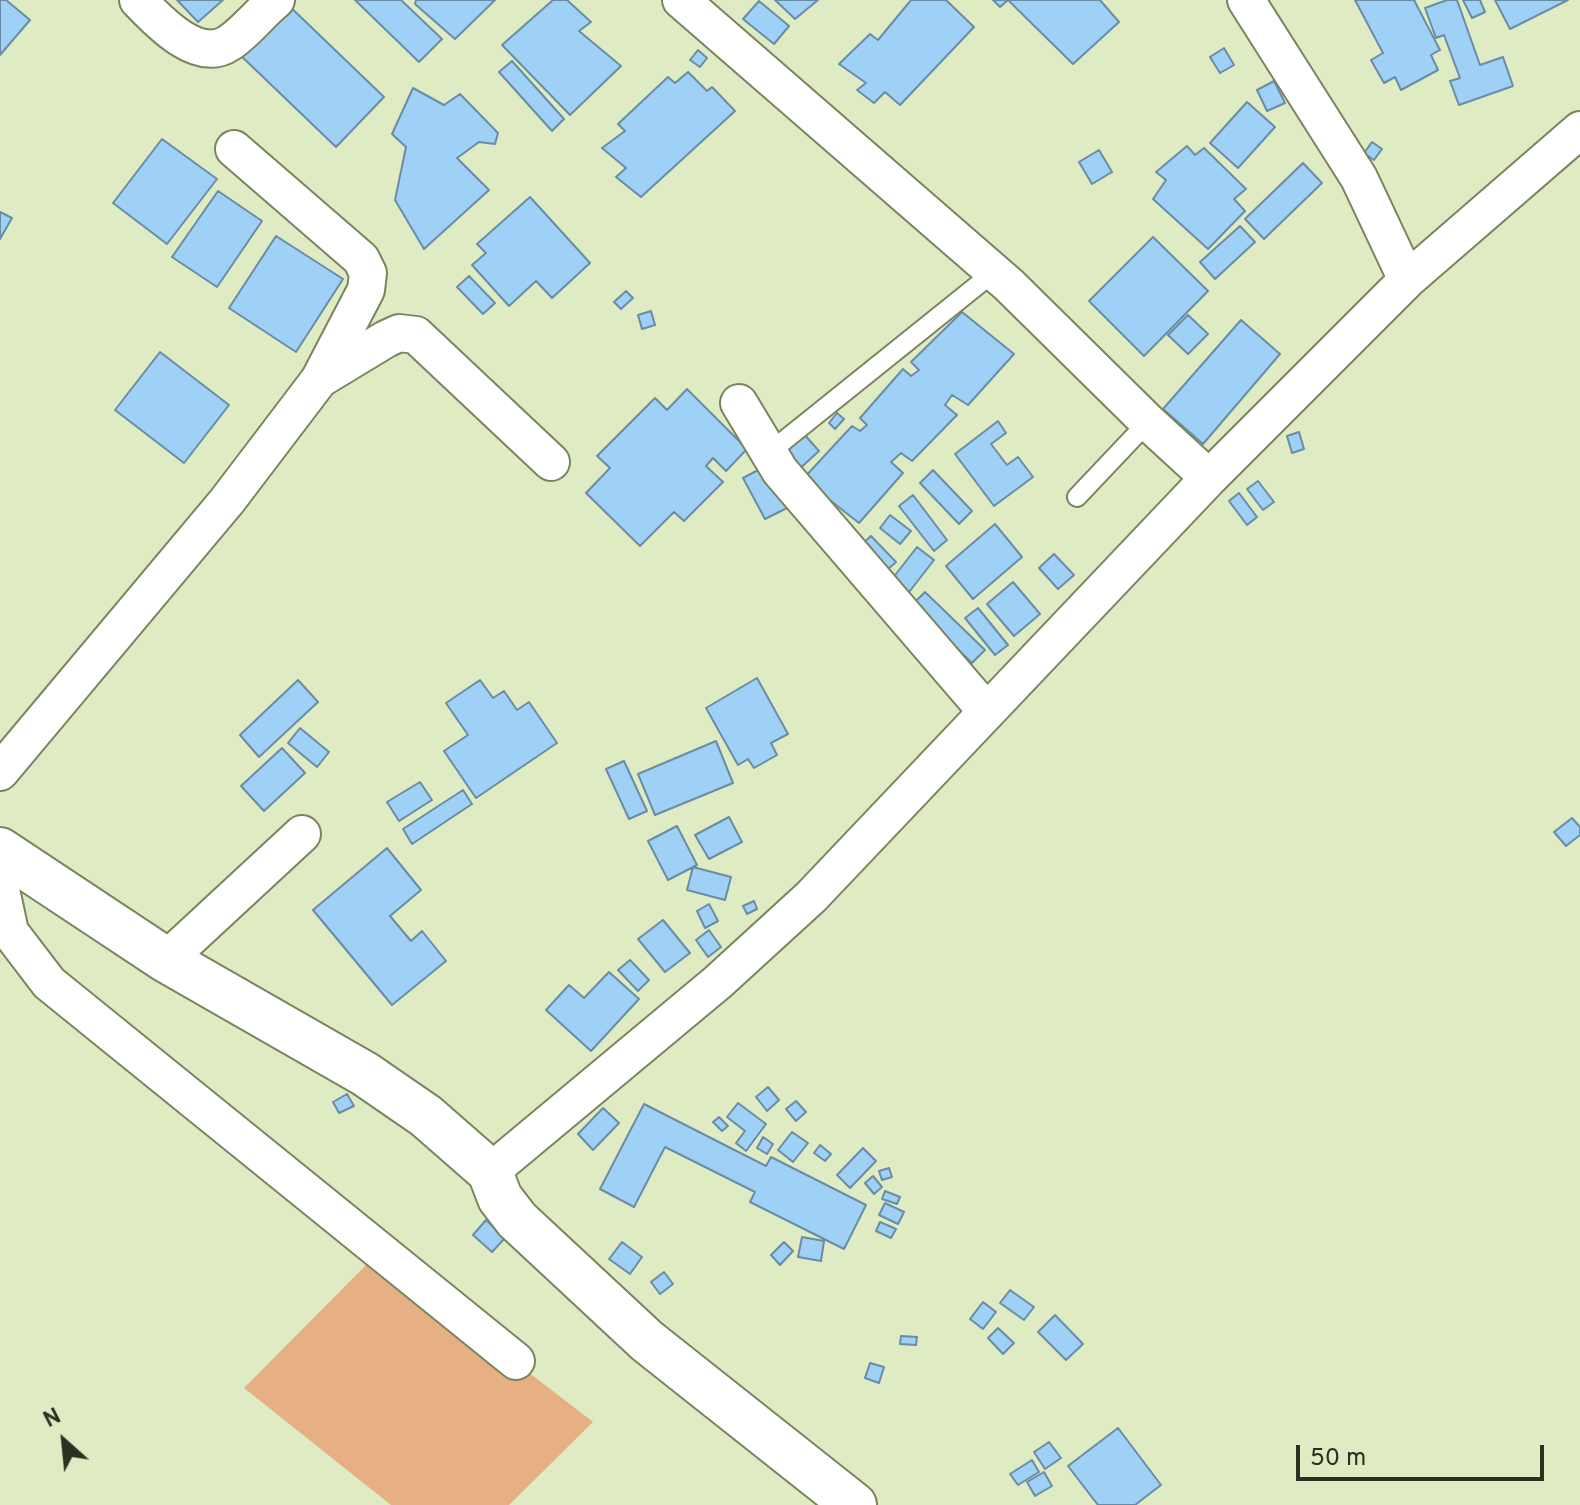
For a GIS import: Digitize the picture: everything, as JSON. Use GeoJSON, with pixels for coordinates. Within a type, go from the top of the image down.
{"type":"FeatureCollection","features":[{"type":"Feature","properties":{"kind":"street"},"geometry":{"type":"LineString","coordinates":[[138,0],[173,33],[199,48],[214,50],[228,44],[276,0]]}},
{"type":"Feature","properties":{"kind":"street"},"geometry":{"type":"LineString","coordinates":[[681,0],[994,272],[1209,478]]}},
{"type":"Feature","properties":{"kind":"street"},"geometry":{"type":"LineString","coordinates":[[1246,0],[1359,178],[1407,280]]}},
{"type":"Feature","properties":{"kind":"street"},"geometry":{"type":"LineString","coordinates":[[490,1172],[718,982],[811,897],[1209,478],[1407,280],[1580,130]]}},
{"type":"Feature","properties":{"kind":"street"},"geometry":{"type":"LineString","coordinates":[[0,772],[227,501],[319,380],[366,290],[368,273],[361,259],[234,149]]}},
{"type":"Feature","properties":{"kind":"street"},"geometry":{"type":"LineString","coordinates":[[319,380],[386,339],[399,333],[416,335],[551,462]]}},
{"type":"Feature","properties":{"kind":"street"},"geometry":{"type":"LineString","coordinates":[[739,403],[780,471],[987,712]]}},
{"type":"Feature","properties":{"kind":"street"},"geometry":{"type":"LineString","coordinates":[[166,960],[302,834]]}},
{"type":"Feature","properties":{"kind":"street"},"geometry":{"type":"LineString","coordinates":[[0,850],[166,960],[365,1074],[426,1116],[490,1172],[507,1209],[635,1330],[854,1505]]}},
{"type":"Feature","properties":{"kind":"street"},"geometry":{"type":"LineString","coordinates":[[0,885],[10,932],[49,983],[516,1361]]}},
{"type":"Feature","properties":{"kind":"lane"},"geometry":{"type":"LineString","coordinates":[[781,443],[994,272]]}},
{"type":"Feature","properties":{"kind":"lane"},"geometry":{"type":"LineString","coordinates":[[1077,497],[1148,422]]}},
{"type":"Feature","properties":{"kind":"shaded area"},"geometry":{"type":"Polygon","coordinates":[[[376,1255],[593,1422],[509,1505],[391,1505],[244,1388],[376,1255]]]}},
{"type":"Feature","properties":{"kind":"building"},"geometry":{"type":"Polygon","coordinates":[[[0,0],[6,0],[30,20],[0,55],[0,0]]]}},
{"type":"Feature","properties":{"kind":"building"},"geometry":{"type":"Polygon","coordinates":[[[177,0],[223,0],[198,22],[177,0]]]}},
{"type":"Feature","properties":{"kind":"building"},"geometry":{"type":"Polygon","coordinates":[[[355,0],[401,0],[442,39],[419,62],[355,0]]]}},
{"type":"Feature","properties":{"kind":"building"},"geometry":{"type":"Polygon","coordinates":[[[416,0],[495,0],[455,39],[415,4],[416,0]]]}},
{"type":"Feature","properties":{"kind":"building"},"geometry":{"type":"Polygon","coordinates":[[[553,0],[567,0],[591,22],[579,31],[621,66],[570,115],[502,45],[553,0]]]}},
{"type":"Feature","properties":{"kind":"building"},"geometry":{"type":"Polygon","coordinates":[[[775,0],[818,0],[795,19],[775,0]]]}},
{"type":"Feature","properties":{"kind":"building"},"geometry":{"type":"Polygon","coordinates":[[[911,0],[946,0],[974,27],[900,105],[885,92],[874,103],[857,90],[866,83],[839,64],[870,34],[878,40],[911,0]]]}},
{"type":"Feature","properties":{"kind":"building"},"geometry":{"type":"Polygon","coordinates":[[[993,0],[1008,0],[1000,7],[993,0]]]}},
{"type":"Feature","properties":{"kind":"building"},"geometry":{"type":"Polygon","coordinates":[[[1008,0],[1100,0],[1119,22],[1073,64],[1008,0]]]}},
{"type":"Feature","properties":{"kind":"building"},"geometry":{"type":"Polygon","coordinates":[[[1355,0],[1414,0],[1440,50],[1431,55],[1438,70],[1401,90],[1395,77],[1384,83],[1371,60],[1383,53],[1355,0]]]}},
{"type":"Feature","properties":{"kind":"building"},"geometry":{"type":"Polygon","coordinates":[[[1447,0],[1457,0],[1480,65],[1503,57],[1513,86],[1459,105],[1450,81],[1460,78],[1444,35],[1436,38],[1425,8],[1447,0]]]}},
{"type":"Feature","properties":{"kind":"building"},"geometry":{"type":"Polygon","coordinates":[[[1463,0],[1480,0],[1485,12],[1472,18],[1463,0]]]}},
{"type":"Feature","properties":{"kind":"building"},"geometry":{"type":"Polygon","coordinates":[[[1495,0],[1568,0],[1510,29],[1495,0]]]}},
{"type":"Feature","properties":{"kind":"building"},"geometry":{"type":"Polygon","coordinates":[[[284,1],[384,97],[336,147],[236,51],[284,1]]]}},
{"type":"Feature","properties":{"kind":"building"},"geometry":{"type":"Polygon","coordinates":[[[759,1],[789,26],[774,44],[743,19],[759,1]]]}},
{"type":"Feature","properties":{"kind":"building"},"geometry":{"type":"Polygon","coordinates":[[[1224,48],[1234,65],[1220,73],[1210,57],[1224,48]]]}},
{"type":"Feature","properties":{"kind":"building"},"geometry":{"type":"Polygon","coordinates":[[[698,50],[707,58],[700,67],[690,60],[698,50]]]}},
{"type":"Feature","properties":{"kind":"building"},"geometry":{"type":"Polygon","coordinates":[[[512,61],[564,119],[552,131],[499,72],[512,61]]]}},
{"type":"Feature","properties":{"kind":"building"},"geometry":{"type":"Polygon","coordinates":[[[688,72],[707,91],[712,87],[735,111],[641,197],[616,177],[626,168],[602,148],[625,131],[618,124],[668,77],[675,83],[688,72]]]}},
{"type":"Feature","properties":{"kind":"building"},"geometry":{"type":"Polygon","coordinates":[[[1274,81],[1285,103],[1267,111],[1257,90],[1274,81]]]}},
{"type":"Feature","properties":{"kind":"building"},"geometry":{"type":"Polygon","coordinates":[[[413,88],[444,105],[460,94],[498,133],[495,144],[479,142],[457,158],[489,190],[424,249],[395,200],[406,147],[392,134],[413,88]]]}},
{"type":"Feature","properties":{"kind":"building"},"geometry":{"type":"Polygon","coordinates":[[[1247,102],[1275,127],[1238,168],[1210,143],[1247,102]]]}},
{"type":"Feature","properties":{"kind":"building"},"geometry":{"type":"Polygon","coordinates":[[[162,139],[217,179],[167,244],[113,203],[162,139]]]}},
{"type":"Feature","properties":{"kind":"building"},"geometry":{"type":"Polygon","coordinates":[[[1372,142],[1382,149],[1374,160],[1364,153],[1372,142]]]}},
{"type":"Feature","properties":{"kind":"building"},"geometry":{"type":"Polygon","coordinates":[[[1187,146],[1195,155],[1204,148],[1246,189],[1234,199],[1245,211],[1208,249],[1153,199],[1166,180],[1156,172],[1187,146]]]}},
{"type":"Feature","properties":{"kind":"building"},"geometry":{"type":"Polygon","coordinates":[[[1099,150],[1112,172],[1092,184],[1079,162],[1099,150]]]}},
{"type":"Feature","properties":{"kind":"building"},"geometry":{"type":"Polygon","coordinates":[[[1303,163],[1322,183],[1264,239],[1245,219],[1303,163]]]}},
{"type":"Feature","properties":{"kind":"building"},"geometry":{"type":"Polygon","coordinates":[[[218,191],[262,221],[217,287],[172,257],[218,191]]]}},
{"type":"Feature","properties":{"kind":"building"},"geometry":{"type":"Polygon","coordinates":[[[530,197],[590,263],[552,298],[536,281],[509,306],[472,265],[486,253],[477,244],[530,197]]]}},
{"type":"Feature","properties":{"kind":"building"},"geometry":{"type":"Polygon","coordinates":[[[0,212],[12,218],[0,239],[0,212]]]}},
{"type":"Feature","properties":{"kind":"building"},"geometry":{"type":"Polygon","coordinates":[[[1240,226],[1255,242],[1215,279],[1200,262],[1240,226]]]}},
{"type":"Feature","properties":{"kind":"building"},"geometry":{"type":"Polygon","coordinates":[[[276,236],[343,279],[296,352],[229,308],[276,236]]]}},
{"type":"Feature","properties":{"kind":"building"},"geometry":{"type":"Polygon","coordinates":[[[1153,237],[1208,291],[1144,356],[1089,301],[1153,237]]]}},
{"type":"Feature","properties":{"kind":"building"},"geometry":{"type":"Polygon","coordinates":[[[469,276],[495,303],[483,314],[457,287],[469,276]]]}},
{"type":"Feature","properties":{"kind":"building"},"geometry":{"type":"Polygon","coordinates":[[[626,291],[633,298],[621,309],[614,302],[626,291]]]}},
{"type":"Feature","properties":{"kind":"building"},"geometry":{"type":"Polygon","coordinates":[[[651,311],[655,325],[642,329],[638,315],[651,311]]]}},
{"type":"Feature","properties":{"kind":"building"},"geometry":{"type":"Polygon","coordinates":[[[962,312],[1014,354],[968,405],[952,395],[945,405],[957,415],[912,461],[901,453],[891,462],[903,473],[859,523],[803,479],[852,426],[860,431],[867,425],[860,418],[903,369],[911,376],[919,370],[911,362],[962,312]]]}},
{"type":"Feature","properties":{"kind":"building"},"geometry":{"type":"Polygon","coordinates":[[[1188,315],[1208,334],[1188,354],[1168,335],[1188,315]]]}},
{"type":"Feature","properties":{"kind":"building"},"geometry":{"type":"Polygon","coordinates":[[[1241,320],[1280,354],[1203,444],[1163,409],[1241,320]]]}},
{"type":"Feature","properties":{"kind":"building"},"geometry":{"type":"Polygon","coordinates":[[[160,352],[229,405],[184,463],[115,410],[160,352]]]}},
{"type":"Feature","properties":{"kind":"building"},"geometry":{"type":"Polygon","coordinates":[[[687,389],[747,449],[726,471],[713,458],[706,466],[723,482],[684,521],[674,512],[640,546],[586,493],[610,468],[597,456],[655,398],[667,410],[687,389]]]}},
{"type":"Feature","properties":{"kind":"building"},"geometry":{"type":"Polygon","coordinates":[[[837,413],[844,419],[835,429],[829,423],[837,413]]]}},
{"type":"Feature","properties":{"kind":"building"},"geometry":{"type":"Polygon","coordinates":[[[998,421],[1006,433],[991,444],[1007,465],[1018,457],[1033,477],[994,506],[955,454],[998,421]]]}},
{"type":"Feature","properties":{"kind":"building"},"geometry":{"type":"Polygon","coordinates":[[[1299,432],[1304,449],[1292,453],[1287,436],[1299,432]]]}},
{"type":"Feature","properties":{"kind":"building"},"geometry":{"type":"Polygon","coordinates":[[[803,433],[819,451],[795,473],[779,456],[803,433]]]}},
{"type":"Feature","properties":{"kind":"building"},"geometry":{"type":"Polygon","coordinates":[[[764,467],[787,508],[765,519],[743,478],[764,467]]]}},
{"type":"Feature","properties":{"kind":"building"},"geometry":{"type":"Polygon","coordinates":[[[933,470],[972,511],[959,524],[920,483],[933,470]]]}},
{"type":"Feature","properties":{"kind":"building"},"geometry":{"type":"Polygon","coordinates":[[[1258,481],[1274,502],[1263,510],[1247,489],[1258,481]]]}},
{"type":"Feature","properties":{"kind":"building"},"geometry":{"type":"Polygon","coordinates":[[[1239,493],[1257,517],[1247,525],[1229,501],[1239,493]]]}},
{"type":"Feature","properties":{"kind":"building"},"geometry":{"type":"Polygon","coordinates":[[[913,495],[947,540],[934,551],[899,506],[913,495]]]}},
{"type":"Feature","properties":{"kind":"building"},"geometry":{"type":"Polygon","coordinates":[[[890,515],[911,531],[900,544],[880,528],[890,515]]]}},
{"type":"Feature","properties":{"kind":"building"},"geometry":{"type":"Polygon","coordinates":[[[995,524],[1022,557],[973,599],[946,566],[995,524]]]}},
{"type":"Feature","properties":{"kind":"building"},"geometry":{"type":"Polygon","coordinates":[[[871,536],[896,562],[886,571],[862,544],[871,536]]]}},
{"type":"Feature","properties":{"kind":"building"},"geometry":{"type":"Polygon","coordinates":[[[917,547],[934,560],[906,596],[889,583],[917,547]]]}},
{"type":"Feature","properties":{"kind":"building"},"geometry":{"type":"Polygon","coordinates":[[[1054,554],[1074,575],[1058,589],[1039,568],[1054,554]]]}},
{"type":"Feature","properties":{"kind":"building"},"geometry":{"type":"Polygon","coordinates":[[[1013,582],[1040,614],[1014,636],[987,604],[1013,582]]]}},
{"type":"Feature","properties":{"kind":"building"},"geometry":{"type":"Polygon","coordinates":[[[925,592],[985,650],[972,663],[912,605],[925,592]]]}},
{"type":"Feature","properties":{"kind":"building"},"geometry":{"type":"Polygon","coordinates":[[[978,608],[1008,645],[995,655],[965,618],[978,608]]]}},
{"type":"Feature","properties":{"kind":"building"},"geometry":{"type":"Polygon","coordinates":[[[757,678],[788,734],[771,743],[777,755],[754,768],[748,759],[738,765],[706,708],[757,678]]]}},
{"type":"Feature","properties":{"kind":"building"},"geometry":{"type":"Polygon","coordinates":[[[298,680],[318,702],[259,757],[240,735],[298,680]]]}},
{"type":"Feature","properties":{"kind":"building"},"geometry":{"type":"Polygon","coordinates":[[[480,680],[493,698],[504,691],[517,710],[529,702],[557,743],[476,798],[444,751],[468,735],[446,703],[480,680]]]}},
{"type":"Feature","properties":{"kind":"building"},"geometry":{"type":"Polygon","coordinates":[[[300,728],[329,752],[317,767],[288,743],[300,728]]]}},
{"type":"Feature","properties":{"kind":"building"},"geometry":{"type":"Polygon","coordinates":[[[716,741],[733,783],[655,815],[638,774],[716,741]]]}},
{"type":"Feature","properties":{"kind":"building"},"geometry":{"type":"Polygon","coordinates":[[[282,748],[305,773],[264,811],[241,786],[282,748]]]}},
{"type":"Feature","properties":{"kind":"building"},"geometry":{"type":"Polygon","coordinates":[[[624,761],[647,811],[629,819],[606,769],[624,761]]]}},
{"type":"Feature","properties":{"kind":"building"},"geometry":{"type":"Polygon","coordinates":[[[420,782],[432,800],[399,821],[387,802],[420,782]]]}},
{"type":"Feature","properties":{"kind":"building"},"geometry":{"type":"Polygon","coordinates":[[[463,790],[472,804],[412,844],[403,829],[463,790]]]}},
{"type":"Feature","properties":{"kind":"building"},"geometry":{"type":"Polygon","coordinates":[[[729,817],[742,842],[709,859],[695,835],[729,817]]]}},
{"type":"Feature","properties":{"kind":"building"},"geometry":{"type":"Polygon","coordinates":[[[1572,818],[1580,827],[1580,835],[1566,846],[1554,832],[1572,818]]]}},
{"type":"Feature","properties":{"kind":"building"},"geometry":{"type":"Polygon","coordinates":[[[677,826],[697,865],[668,880],[648,841],[677,826]]]}},
{"type":"Feature","properties":{"kind":"building"},"geometry":{"type":"Polygon","coordinates":[[[387,848],[421,890],[390,916],[411,941],[422,931],[446,961],[392,1005],[313,910],[387,848]]]}},
{"type":"Feature","properties":{"kind":"building"},"geometry":{"type":"Polygon","coordinates":[[[693,867],[731,877],[725,900],[687,890],[693,867]]]}},
{"type":"Feature","properties":{"kind":"building"},"geometry":{"type":"Polygon","coordinates":[[[754,901],[757,909],[747,914],[743,906],[754,901]]]}},
{"type":"Feature","properties":{"kind":"building"},"geometry":{"type":"Polygon","coordinates":[[[709,904],[718,921],[705,928],[697,911],[709,904]]]}},
{"type":"Feature","properties":{"kind":"building"},"geometry":{"type":"Polygon","coordinates":[[[663,920],[690,953],[665,972],[638,939],[663,920]]]}},
{"type":"Feature","properties":{"kind":"building"},"geometry":{"type":"Polygon","coordinates":[[[709,930],[721,947],[708,957],[696,940],[709,930]]]}},
{"type":"Feature","properties":{"kind":"building"},"geometry":{"type":"Polygon","coordinates":[[[630,960],[649,980],[638,991],[618,970],[630,960]]]}},
{"type":"Feature","properties":{"kind":"building"},"geometry":{"type":"Polygon","coordinates":[[[609,972],[639,999],[591,1051],[546,1010],[569,985],[584,998],[609,972]]]}},
{"type":"Feature","properties":{"kind":"building"},"geometry":{"type":"Polygon","coordinates":[[[768,1087],[779,1100],[767,1111],[756,1097],[768,1087]]]}},
{"type":"Feature","properties":{"kind":"building"},"geometry":{"type":"Polygon","coordinates":[[[347,1094],[354,1106],[339,1113],[333,1102],[347,1094]]]}},
{"type":"Feature","properties":{"kind":"building"},"geometry":{"type":"Polygon","coordinates":[[[796,1101],[806,1112],[796,1121],[786,1109],[796,1101]]]}},
{"type":"Feature","properties":{"kind":"building"},"geometry":{"type":"Polygon","coordinates":[[[738,1103],[766,1124],[746,1151],[736,1143],[745,1131],[727,1117],[738,1103]]]}},
{"type":"Feature","properties":{"kind":"building"},"geometry":{"type":"Polygon","coordinates":[[[644,1104],[766,1166],[771,1157],[866,1205],[844,1249],[750,1202],[755,1192],[665,1147],[634,1207],[600,1189],[644,1104]]]}},
{"type":"Feature","properties":{"kind":"building"},"geometry":{"type":"Polygon","coordinates":[[[603,1108],[619,1123],[593,1150],[578,1134],[603,1108]]]}},
{"type":"Feature","properties":{"kind":"building"},"geometry":{"type":"Polygon","coordinates":[[[719,1117],[728,1126],[722,1131],[713,1122],[719,1117]]]}},
{"type":"Feature","properties":{"kind":"building"},"geometry":{"type":"Polygon","coordinates":[[[792,1132],[808,1143],[793,1162],[778,1150],[792,1132]]]}},
{"type":"Feature","properties":{"kind":"building"},"geometry":{"type":"Polygon","coordinates":[[[763,1137],[773,1144],[767,1154],[757,1148],[763,1137]]]}},
{"type":"Feature","properties":{"kind":"building"},"geometry":{"type":"Polygon","coordinates":[[[820,1145],[831,1154],[825,1161],[814,1153],[820,1145]]]}},
{"type":"Feature","properties":{"kind":"building"},"geometry":{"type":"Polygon","coordinates":[[[863,1148],[876,1161],[850,1188],[837,1175],[863,1148]]]}},
{"type":"Feature","properties":{"kind":"building"},"geometry":{"type":"Polygon","coordinates":[[[889,1168],[892,1177],[882,1180],[879,1171],[889,1168]]]}},
{"type":"Feature","properties":{"kind":"building"},"geometry":{"type":"Polygon","coordinates":[[[873,1176],[882,1187],[874,1194],[865,1183],[873,1176]]]}},
{"type":"Feature","properties":{"kind":"building"},"geometry":{"type":"Polygon","coordinates":[[[885,1191],[900,1197],[897,1204],[882,1199],[885,1191]]]}},
{"type":"Feature","properties":{"kind":"building"},"geometry":{"type":"Polygon","coordinates":[[[885,1203],[904,1212],[898,1224],[879,1215],[885,1203]]]}},
{"type":"Feature","properties":{"kind":"building"},"geometry":{"type":"Polygon","coordinates":[[[486,1220],[505,1238],[492,1252],[473,1235],[486,1220]]]}},
{"type":"Feature","properties":{"kind":"building"},"geometry":{"type":"Polygon","coordinates":[[[880,1222],[896,1229],[891,1238],[876,1231],[880,1222]]]}},
{"type":"Feature","properties":{"kind":"building"},"geometry":{"type":"Polygon","coordinates":[[[802,1237],[824,1241],[821,1261],[798,1257],[802,1237]]]}},
{"type":"Feature","properties":{"kind":"building"},"geometry":{"type":"Polygon","coordinates":[[[622,1242],[642,1257],[630,1274],[609,1259],[622,1242]]]}},
{"type":"Feature","properties":{"kind":"building"},"geometry":{"type":"Polygon","coordinates":[[[784,1242],[793,1251],[780,1265],[771,1255],[784,1242]]]}},
{"type":"Feature","properties":{"kind":"building"},"geometry":{"type":"Polygon","coordinates":[[[664,1272],[673,1284],[660,1294],[651,1282],[664,1272]]]}},
{"type":"Feature","properties":{"kind":"building"},"geometry":{"type":"Polygon","coordinates":[[[1010,1290],[1034,1307],[1024,1320],[1000,1303],[1010,1290]]]}},
{"type":"Feature","properties":{"kind":"building"},"geometry":{"type":"Polygon","coordinates":[[[983,1302],[996,1312],[983,1329],[970,1319],[983,1302]]]}},
{"type":"Feature","properties":{"kind":"building"},"geometry":{"type":"Polygon","coordinates":[[[1055,1315],[1083,1344],[1066,1360],[1038,1332],[1055,1315]]]}},
{"type":"Feature","properties":{"kind":"building"},"geometry":{"type":"Polygon","coordinates":[[[998,1328],[1014,1343],[1003,1354],[988,1338],[998,1328]]]}},
{"type":"Feature","properties":{"kind":"building"},"geometry":{"type":"Polygon","coordinates":[[[901,1336],[917,1337],[916,1345],[900,1344],[901,1336]]]}},
{"type":"Feature","properties":{"kind":"building"},"geometry":{"type":"Polygon","coordinates":[[[870,1363],[884,1367],[879,1383],[865,1378],[870,1363]]]}},
{"type":"Feature","properties":{"kind":"building"},"geometry":{"type":"Polygon","coordinates":[[[1118,1428],[1161,1485],[1135,1505],[1098,1505],[1068,1466],[1118,1428]]]}},
{"type":"Feature","properties":{"kind":"building"},"geometry":{"type":"Polygon","coordinates":[[[1049,1442],[1061,1458],[1045,1469],[1034,1452],[1049,1442]]]}},
{"type":"Feature","properties":{"kind":"building"},"geometry":{"type":"Polygon","coordinates":[[[1032,1460],[1039,1472],[1018,1485],[1010,1474],[1032,1460]]]}},
{"type":"Feature","properties":{"kind":"building"},"geometry":{"type":"Polygon","coordinates":[[[1044,1472],[1052,1486],[1035,1496],[1027,1482],[1044,1472]]]}}]}
